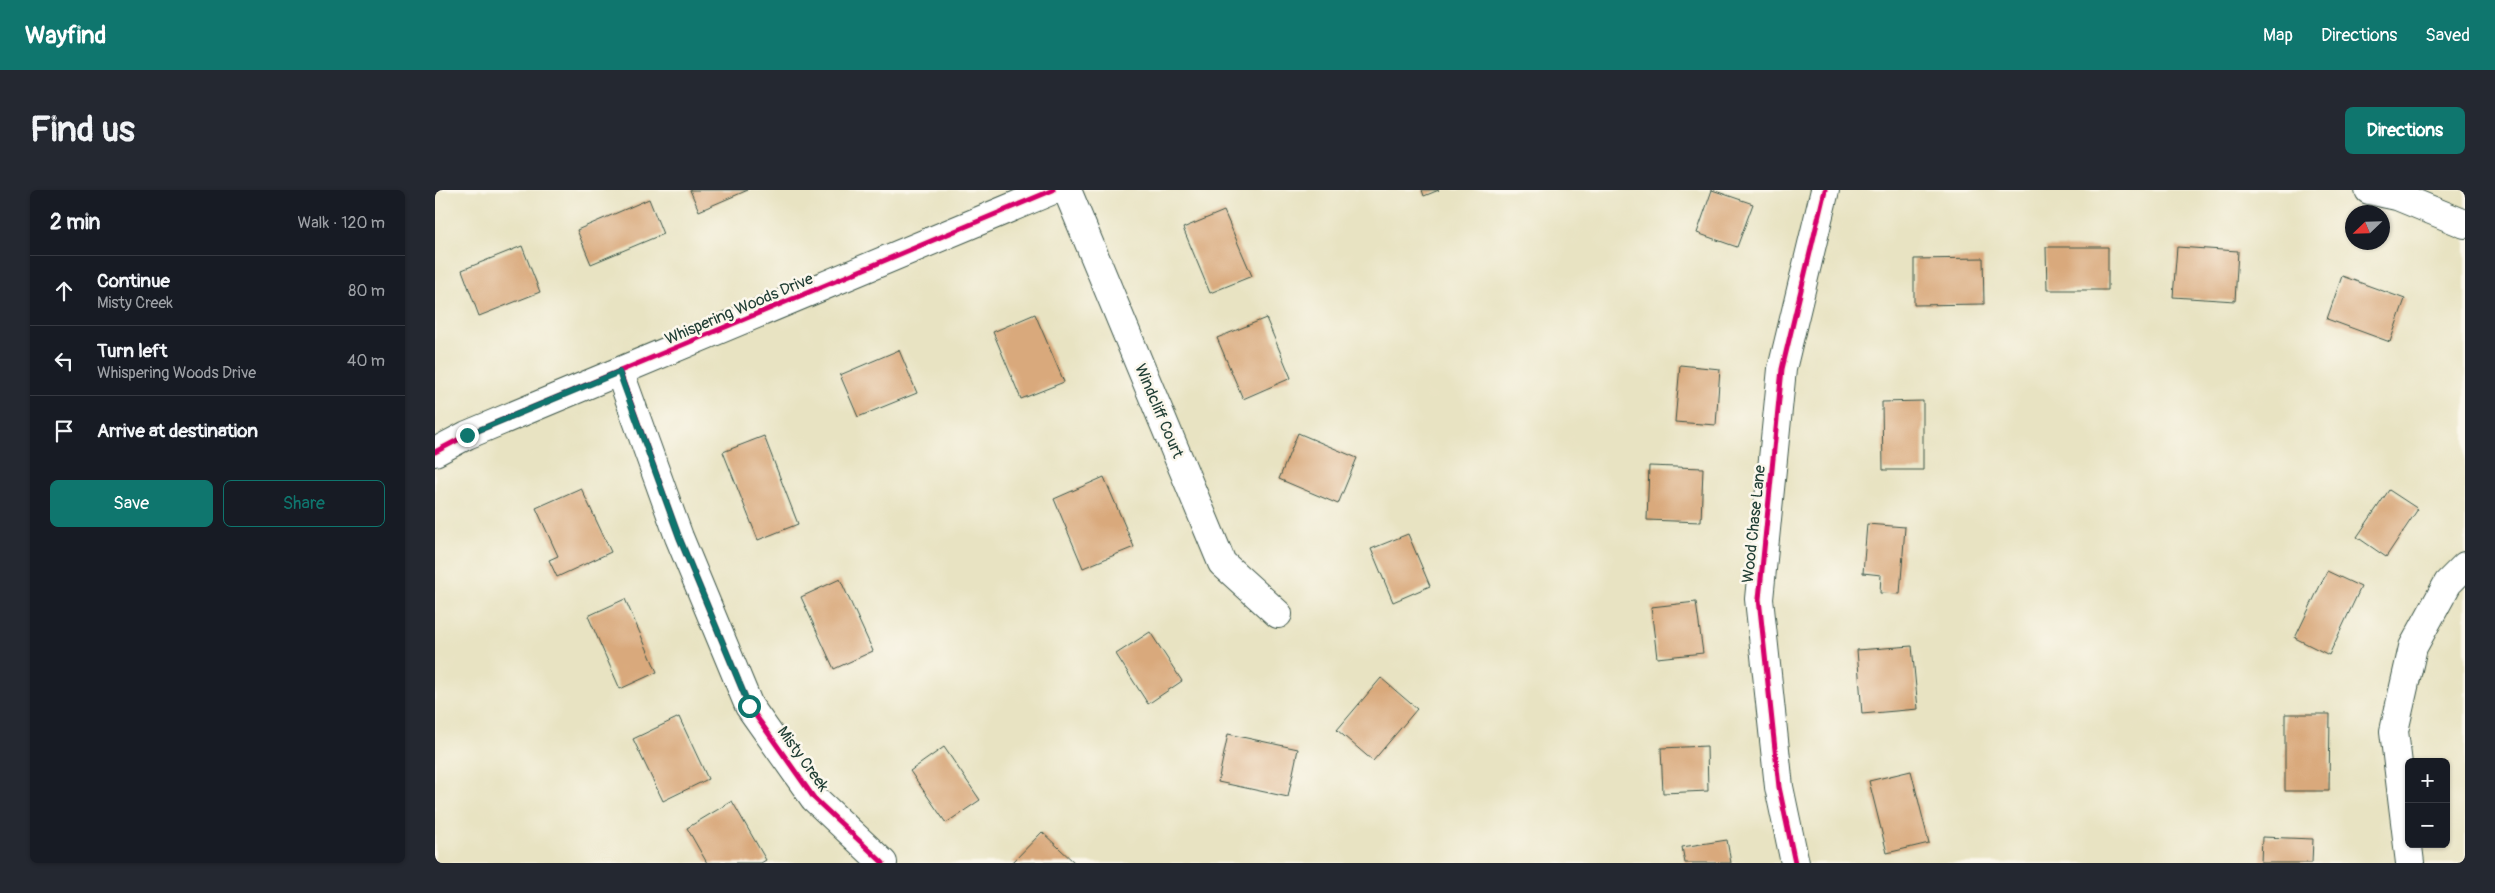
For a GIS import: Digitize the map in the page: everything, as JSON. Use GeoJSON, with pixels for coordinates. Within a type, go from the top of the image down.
{"type":"FeatureCollection","features":[{"type":"Feature","properties":{"kind":"street","name":"Whispering Woods Drive"},"geometry":{"type":"LineString","coordinates":[[435,452],[467,435],[1053,190]]}},
{"type":"Feature","properties":{"kind":"street","name":"Windcliff Court"},"geometry":{"type":"LineString","coordinates":[[1067,190],[1222,562],[1278,614]]}},
{"type":"Feature","properties":{"kind":"street","name":"Wood Chase Lane"},"geometry":{"type":"LineString","coordinates":[[1795,863],[1779,787],[1759,599],[1782,369],[1825,190]]}},
{"type":"Feature","properties":{"kind":"street"},"geometry":{"type":"LineString","coordinates":[[2369,190],[2399,193],[2465,224]]}},
{"type":"Feature","properties":{"kind":"street","name":"Misty Creek"},"geometry":{"type":"LineString","coordinates":[[619,372],[679,537],[749,706],[814,798],[883,863]]}},
{"type":"Feature","properties":{"kind":"street"},"geometry":{"type":"LineString","coordinates":[[2410,863],[2394,731],[2413,647],[2448,583],[2465,566]]}},
{"type":"Feature","properties":{"kind":"building"},"geometry":{"type":"Polygon","coordinates":[[[690,190],[748,190],[699,211],[690,190]]]}},
{"type":"Feature","properties":{"kind":"building"},"geometry":{"type":"Polygon","coordinates":[[[1422,190],[1439,190],[1424,196],[1422,190]]]}},
{"type":"Feature","properties":{"kind":"building"},"geometry":{"type":"Polygon","coordinates":[[[1712,190],[1753,204],[1737,247],[1697,233],[1712,190]]]}},
{"type":"Feature","properties":{"kind":"building"},"geometry":{"type":"Polygon","coordinates":[[[649,199],[663,234],[591,264],[577,230],[649,199]]]}},
{"type":"Feature","properties":{"kind":"building"},"geometry":{"type":"Polygon","coordinates":[[[1224,211],[1252,276],[1210,293],[1183,228],[1224,211]]]}},
{"type":"Feature","properties":{"kind":"building"},"geometry":{"type":"Polygon","coordinates":[[[522,246],[540,292],[479,316],[462,270],[522,246]]]}},
{"type":"Feature","properties":{"kind":"building"},"geometry":{"type":"Polygon","coordinates":[[[2046,247],[2108,247],[2108,290],[2047,290],[2046,247]]]}},
{"type":"Feature","properties":{"kind":"building"},"geometry":{"type":"Polygon","coordinates":[[[2177,247],[2238,251],[2235,301],[2173,297],[2177,247]]]}},
{"type":"Feature","properties":{"kind":"building"},"geometry":{"type":"Polygon","coordinates":[[[1983,258],[1984,304],[1914,305],[1914,259],[1983,258]]]}},
{"type":"Feature","properties":{"kind":"building"},"geometry":{"type":"Polygon","coordinates":[[[2342,276],[2405,299],[2390,342],[2327,319],[2342,276]]]}},
{"type":"Feature","properties":{"kind":"building"},"geometry":{"type":"Polygon","coordinates":[[[1035,314],[1064,382],[1021,399],[993,332],[1035,314]]]}},
{"type":"Feature","properties":{"kind":"building"},"geometry":{"type":"Polygon","coordinates":[[[1266,318],[1291,378],[1243,399],[1217,338],[1266,318]]]}},
{"type":"Feature","properties":{"kind":"building"},"geometry":{"type":"Polygon","coordinates":[[[899,350],[917,393],[858,417],[840,375],[899,350]]]}},
{"type":"Feature","properties":{"kind":"building"},"geometry":{"type":"Polygon","coordinates":[[[1680,365],[1720,369],[1716,425],[1675,422],[1680,365]]]}},
{"type":"Feature","properties":{"kind":"building"},"geometry":{"type":"Polygon","coordinates":[[[1923,401],[1923,470],[1883,470],[1882,402],[1923,401]]]}},
{"type":"Feature","properties":{"kind":"building"},"geometry":{"type":"Polygon","coordinates":[[[1298,433],[1357,458],[1338,504],[1279,479],[1298,433]]]}},
{"type":"Feature","properties":{"kind":"building"},"geometry":{"type":"Polygon","coordinates":[[[764,436],[798,524],[758,540],[723,452],[764,436]]]}},
{"type":"Feature","properties":{"kind":"building"},"geometry":{"type":"Polygon","coordinates":[[[1649,466],[1703,468],[1701,522],[1647,520],[1649,466]]]}},
{"type":"Feature","properties":{"kind":"building"},"geometry":{"type":"Polygon","coordinates":[[[1104,477],[1134,547],[1083,568],[1054,499],[1104,477]]]}},
{"type":"Feature","properties":{"kind":"building"},"geometry":{"type":"Polygon","coordinates":[[[581,488],[611,552],[557,577],[549,560],[558,556],[536,508],[581,488]]]}},
{"type":"Feature","properties":{"kind":"building"},"geometry":{"type":"Polygon","coordinates":[[[2389,490],[2418,509],[2386,557],[2357,537],[2389,490]]]}},
{"type":"Feature","properties":{"kind":"building"},"geometry":{"type":"Polygon","coordinates":[[[1867,524],[1905,527],[1900,594],[1880,593],[1881,575],[1863,573],[1867,524]]]}},
{"type":"Feature","properties":{"kind":"building"},"geometry":{"type":"Polygon","coordinates":[[[1408,534],[1430,586],[1393,602],[1371,549],[1408,534]]]}},
{"type":"Feature","properties":{"kind":"building"},"geometry":{"type":"Polygon","coordinates":[[[2327,571],[2361,587],[2329,655],[2295,638],[2327,571]]]}},
{"type":"Feature","properties":{"kind":"building"},"geometry":{"type":"Polygon","coordinates":[[[840,579],[873,651],[834,669],[801,597],[840,579]]]}},
{"type":"Feature","properties":{"kind":"building"},"geometry":{"type":"Polygon","coordinates":[[[625,599],[657,672],[620,689],[588,616],[625,599]]]}},
{"type":"Feature","properties":{"kind":"building"},"geometry":{"type":"Polygon","coordinates":[[[1696,602],[1703,653],[1657,658],[1651,607],[1696,602]]]}},
{"type":"Feature","properties":{"kind":"building"},"geometry":{"type":"Polygon","coordinates":[[[1150,632],[1182,681],[1148,704],[1116,654],[1150,632]]]}},
{"type":"Feature","properties":{"kind":"building"},"geometry":{"type":"Polygon","coordinates":[[[1912,646],[1918,709],[1862,714],[1857,650],[1912,646]]]}},
{"type":"Feature","properties":{"kind":"building"},"geometry":{"type":"Polygon","coordinates":[[[1381,678],[1417,709],[1373,761],[1337,730],[1381,678]]]}},
{"type":"Feature","properties":{"kind":"building"},"geometry":{"type":"Polygon","coordinates":[[[2285,714],[2330,714],[2329,791],[2285,791],[2285,714]]]}},
{"type":"Feature","properties":{"kind":"building"},"geometry":{"type":"Polygon","coordinates":[[[679,717],[708,779],[663,801],[633,739],[679,717]]]}},
{"type":"Feature","properties":{"kind":"building"},"geometry":{"type":"Polygon","coordinates":[[[1228,734],[1298,749],[1288,797],[1218,782],[1228,734]]]}},
{"type":"Feature","properties":{"kind":"building"},"geometry":{"type":"Polygon","coordinates":[[[1707,746],[1708,791],[1663,793],[1661,748],[1707,746]]]}},
{"type":"Feature","properties":{"kind":"building"},"geometry":{"type":"Polygon","coordinates":[[[944,747],[980,800],[946,823],[910,771],[944,747]]]}},
{"type":"Feature","properties":{"kind":"building"},"geometry":{"type":"Polygon","coordinates":[[[1911,771],[1929,843],[1887,853],[1869,781],[1911,771]]]}},
{"type":"Feature","properties":{"kind":"building"},"geometry":{"type":"Polygon","coordinates":[[[732,801],[766,860],[761,863],[707,863],[687,828],[732,801]]]}},
{"type":"Feature","properties":{"kind":"building"},"geometry":{"type":"Polygon","coordinates":[[[1042,832],[1075,863],[1012,863],[1042,832]]]}},
{"type":"Feature","properties":{"kind":"building"},"geometry":{"type":"Polygon","coordinates":[[[2262,837],[2313,839],[2312,863],[2261,863],[2262,837]]]}},
{"type":"Feature","properties":{"kind":"building"},"geometry":{"type":"Polygon","coordinates":[[[1727,840],[1731,863],[1685,863],[1682,847],[1727,840]]]}},
{"type":"Feature","properties":{"kind":"cycle path"},"geometry":{"type":"LineString","coordinates":[[435,452],[467,435],[1053,190]]}},
{"type":"Feature","properties":{"kind":"cycle path"},"geometry":{"type":"LineString","coordinates":[[1795,863],[1779,787],[1759,599],[1782,369],[1825,190]]}},
{"type":"Feature","properties":{"kind":"cycle path"},"geometry":{"type":"LineString","coordinates":[[620,373],[679,537],[749,706],[814,798],[883,863]]}},
{"type":"Feature","properties":{"kind":"route"},"geometry":{"type":"LineString","coordinates":[[467,435],[619,372],[679,537],[749,706]]}}]}
